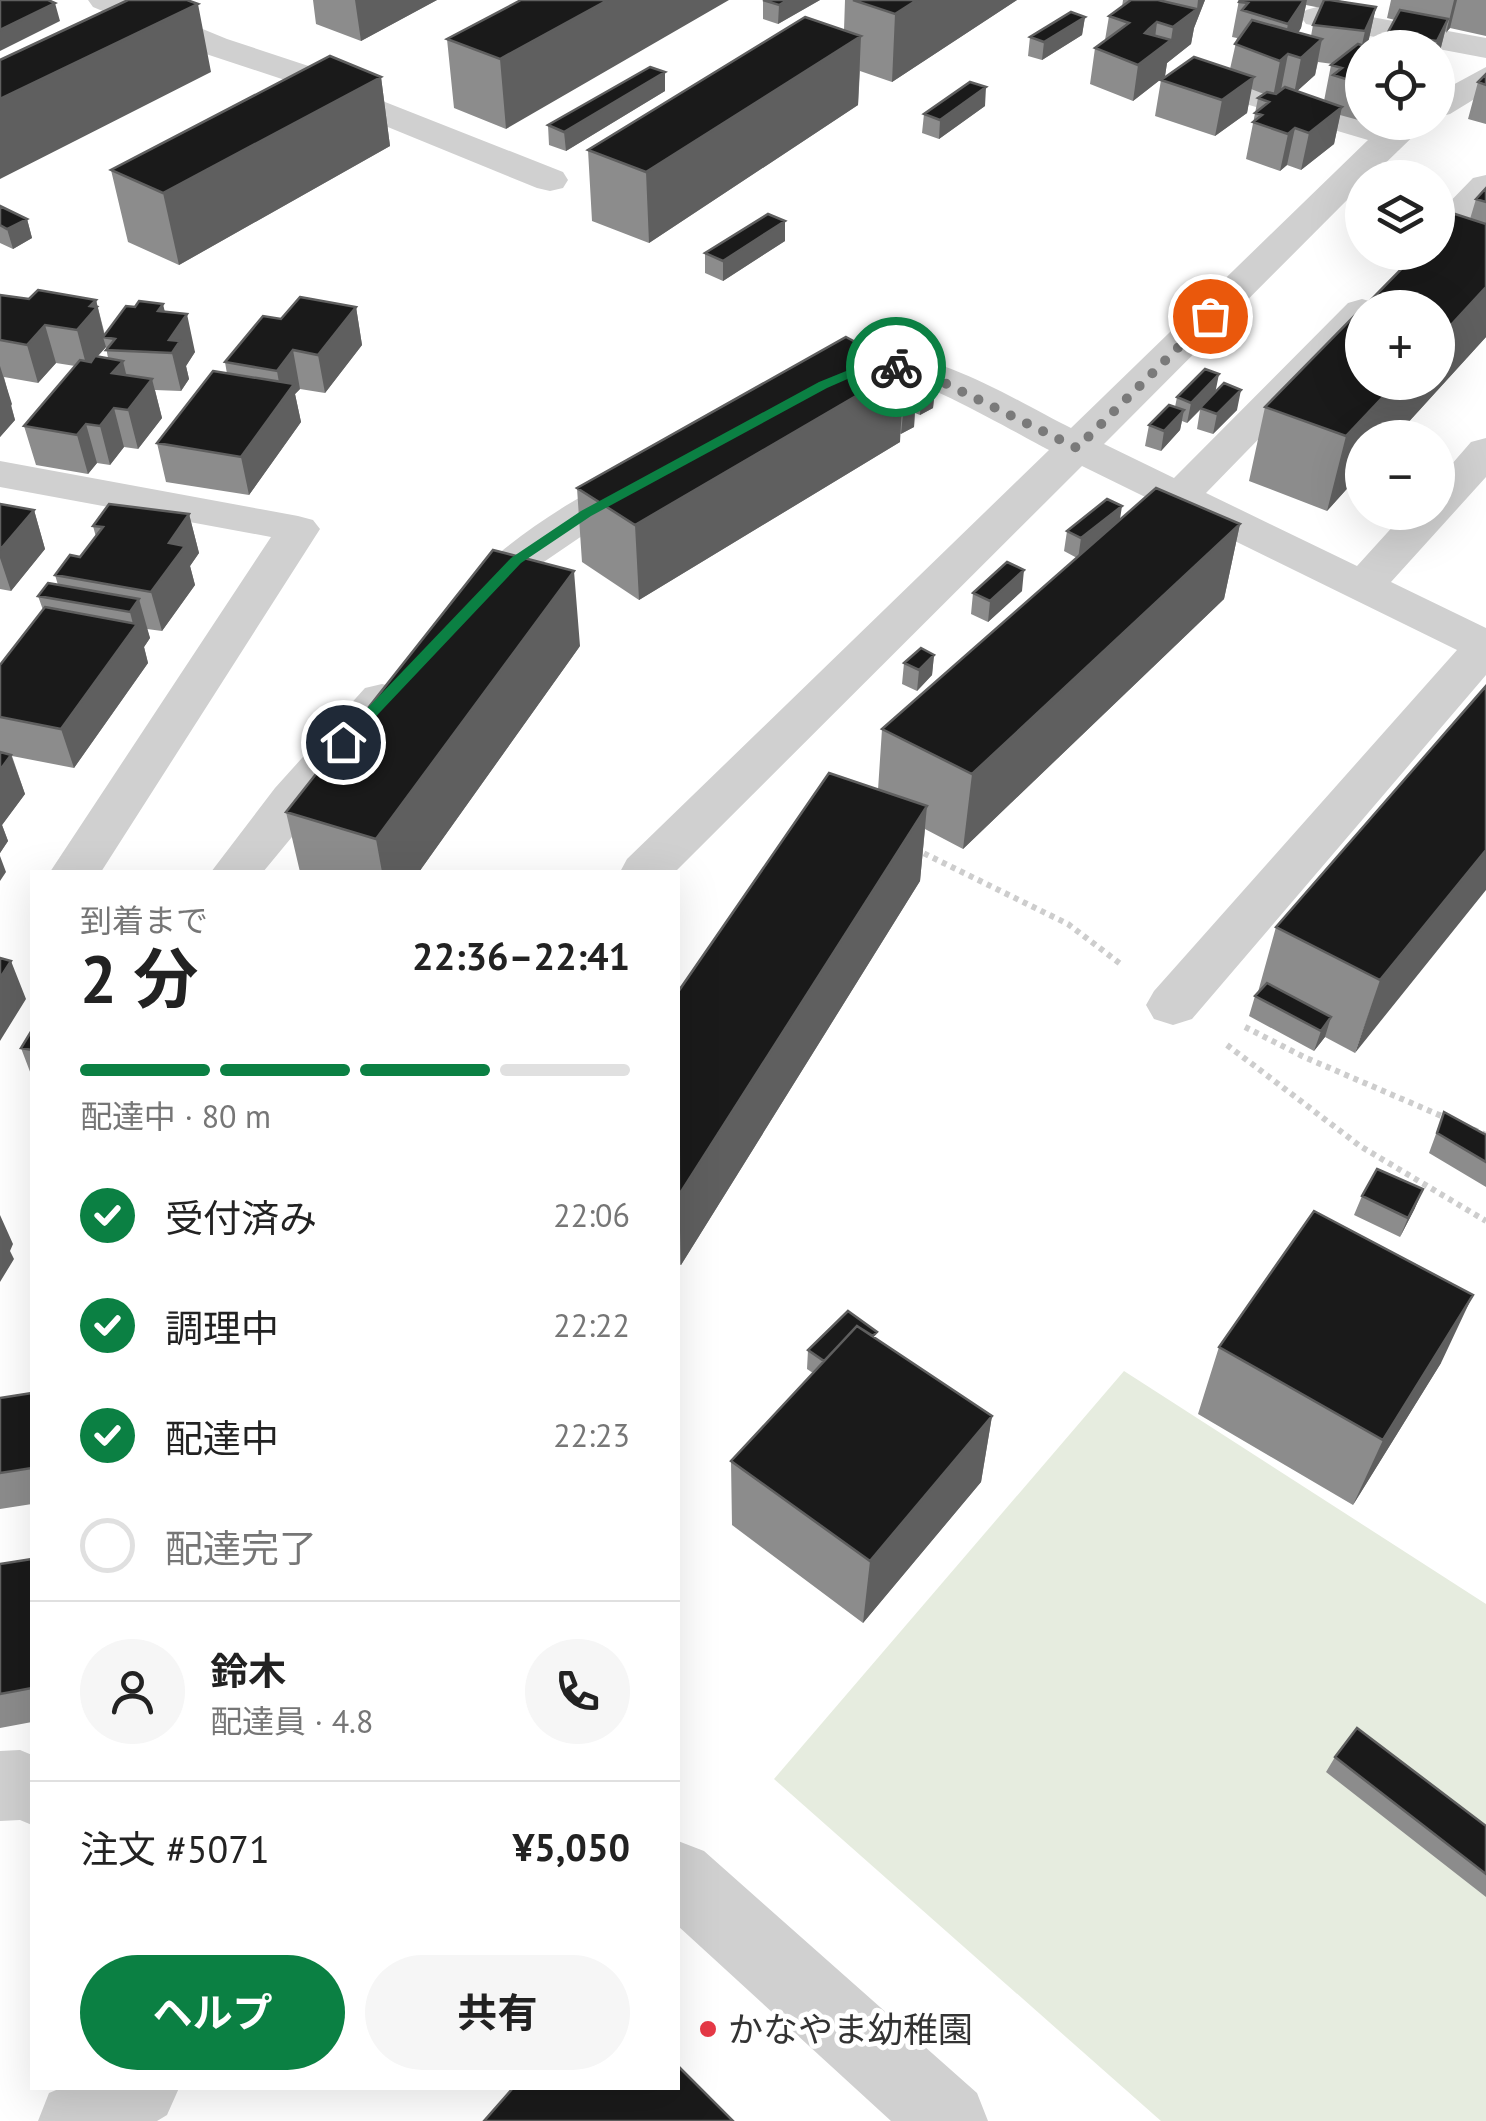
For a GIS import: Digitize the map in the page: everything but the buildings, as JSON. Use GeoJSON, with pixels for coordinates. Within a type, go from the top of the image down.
{"type":"FeatureCollection","features":[{"type":"Feature","properties":{"kind":"street"},"geometry":{"type":"LineString","coordinates":[[104,0],[215,46],[345,89],[368,107],[550,180]]}},
{"type":"Feature","properties":{"kind":"street"},"geometry":{"type":"LineString","coordinates":[[1317,17],[1486,48]]}},
{"type":"Feature","properties":{"kind":"street"},"geometry":{"type":"LineString","coordinates":[[1455,97],[1486,78]]}},
{"type":"Feature","properties":{"kind":"street"},"geometry":{"type":"LineString","coordinates":[[1204,81],[1345,125]]}},
{"type":"Feature","properties":{"kind":"street"},"geometry":{"type":"LineString","coordinates":[[647,870],[1391,140]]}},
{"type":"Feature","properties":{"kind":"street"},"geometry":{"type":"LineString","coordinates":[[1455,218],[1486,186]]}},
{"type":"Feature","properties":{"kind":"street"},"geometry":{"type":"LineString","coordinates":[[1383,290],[1403,270]]}},
{"type":"Feature","properties":{"kind":"street"},"geometry":{"type":"LineString","coordinates":[[1180,496],[1345,328]]}},
{"type":"Feature","properties":{"kind":"street"},"geometry":{"type":"LineString","coordinates":[[789,404],[866,366],[912,367],[1486,646],[1188,988]]}},
{"type":"Feature","properties":{"kind":"street"},"geometry":{"type":"LineString","coordinates":[[1455,485],[1486,451]]}},
{"type":"Feature","properties":{"kind":"street"},"geometry":{"type":"LineString","coordinates":[[238,870],[292,800],[421,657],[516,560],[586,514],[688,458]]}},
{"type":"Feature","properties":{"kind":"street"},"geometry":{"type":"LineString","coordinates":[[0,474],[298,529],[76,870]]}},
{"type":"Feature","properties":{"kind":"street"},"geometry":{"type":"LineString","coordinates":[[1364,586],[1414,530]]}},
{"type":"Feature","properties":{"kind":"street"},"geometry":{"type":"LineString","coordinates":[[0,1786],[20,1785],[30,1789]]}},
{"type":"Feature","properties":{"kind":"street"},"geometry":{"type":"LineString","coordinates":[[680,1879],[949,2121]]}},
{"type":"Feature","properties":{"kind":"street"},"geometry":{"type":"LineString","coordinates":[[77,2121],[136,2090]]}},
{"type":"Feature","properties":{"kind":"path"},"geometry":{"type":"LineString","coordinates":[[1188,988],[1238,1024],[1304,1060],[1421,1101],[1486,1136]]}},
{"type":"Feature","properties":{"kind":"shaded area"},"geometry":{"type":"Polygon","coordinates":[[[1124,1371],[1486,1604],[1486,2121],[1161,2121],[774,1779],[1124,1371]]]}},
{"type":"Feature","properties":{"kind":"way so far"},"geometry":{"type":"LineString","coordinates":[[896,367],[912,367],[1077,448],[1210,316]]}},
{"type":"Feature","properties":{"kind":"place","name":"かなやま幼稚園"},"geometry":{"type":"Point","coordinates":[708,2029]}},
{"type":"Feature","properties":{"kind":"route"},"geometry":{"type":"LineString","coordinates":[[343,742],[516,560],[586,514],[823,385],[866,366],[896,367]]}}]}
